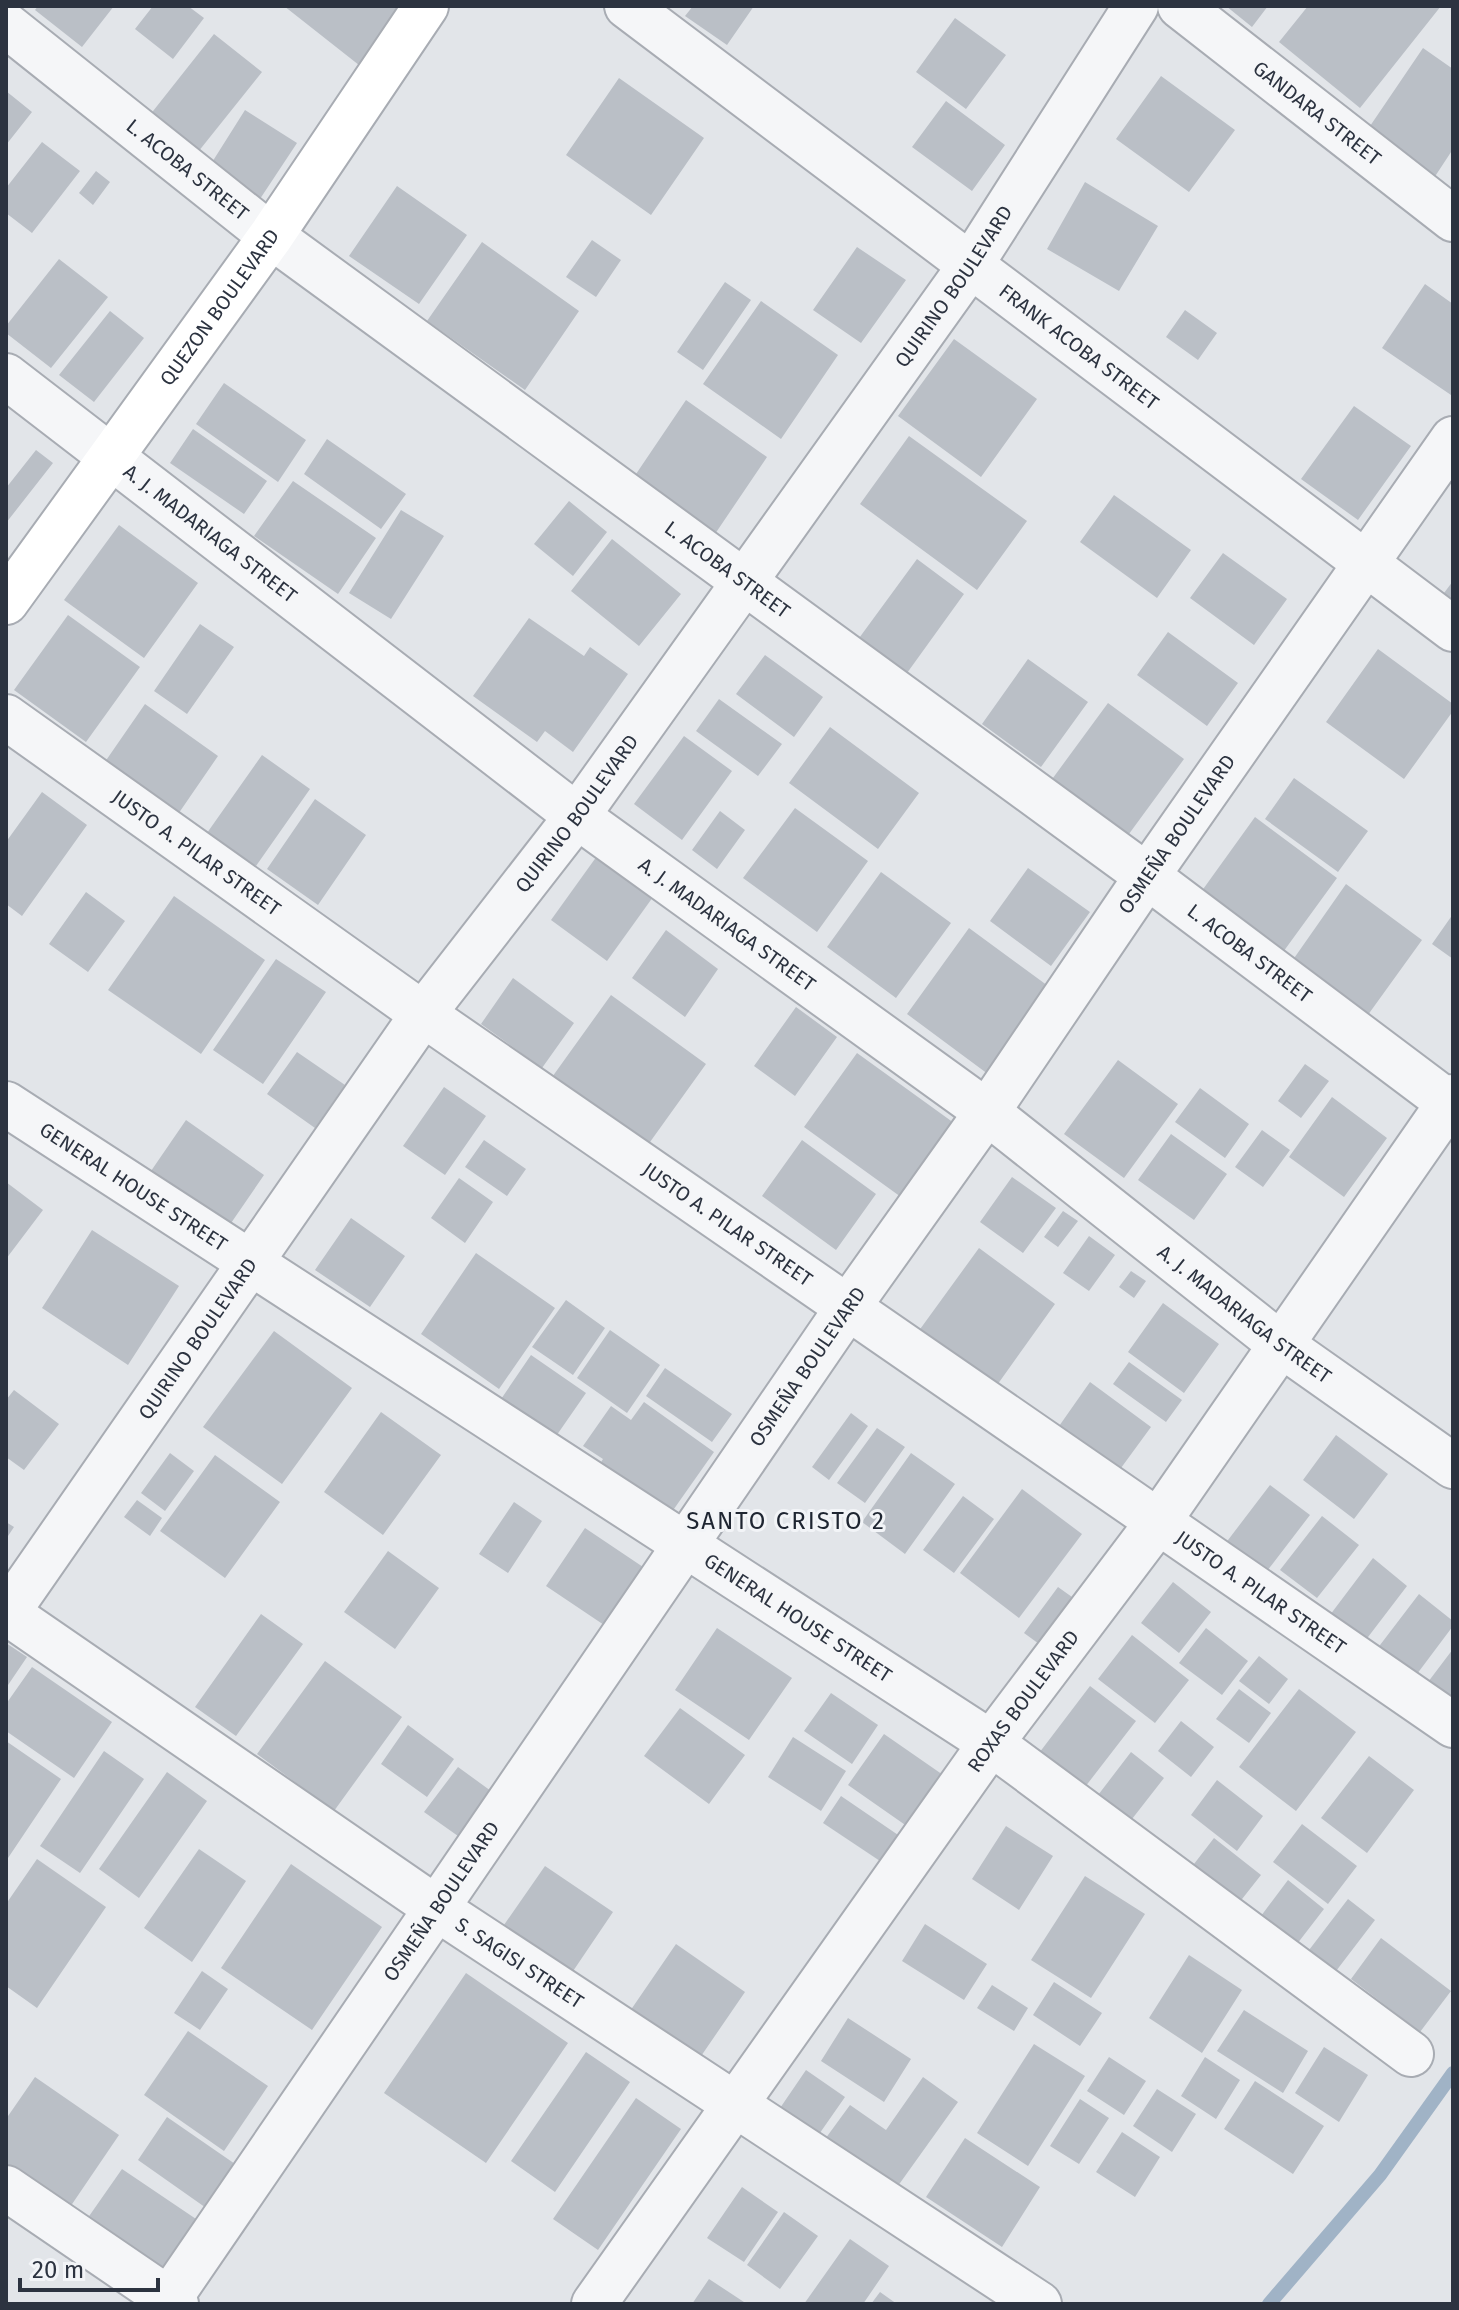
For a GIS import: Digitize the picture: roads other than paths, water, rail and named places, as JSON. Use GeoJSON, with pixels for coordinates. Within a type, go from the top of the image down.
{"type":"FeatureCollection","features":[{"type":"Feature","properties":{"kind":"main road","name":"QUEZON BOULEVARD"},"geometry":{"type":"LineString","coordinates":[[6,602],[271,236],[426,6]]}},
{"type":"Feature","properties":{"kind":"street","name":"FRANK ACOBA STREET"},"geometry":{"type":"LineString","coordinates":[[627,6],[1453,629]]}},
{"type":"Feature","properties":{"kind":"street","name":"QUIRINO BOULEVARD"},"geometry":{"type":"LineString","coordinates":[[7,1612],[423,1014],[577,816],[970,266],[1136,6]]}},
{"type":"Feature","properties":{"kind":"street","name":"GANDARA STREET"},"geometry":{"type":"LineString","coordinates":[[1180,6],[1453,219]]}},
{"type":"Feature","properties":{"kind":"street","name":"L. ACOBA STREET"},"geometry":{"type":"LineString","coordinates":[[6,25],[271,236],[1452,1102]]}},
{"type":"Feature","properties":{"kind":"street","name":"A. J. MADARIAGA STREET"},"geometry":{"type":"LineString","coordinates":[[6,376],[577,816],[987,1112],[1280,1344],[1453,1466]]}},
{"type":"Feature","properties":{"kind":"street","name":"OSMEÑA BOULEVARD"},"geometry":{"type":"LineString","coordinates":[[173,2302],[436,1908],[848,1307],[987,1112],[1147,876],[1368,565],[1453,439]]}},
{"type":"Feature","properties":{"kind":"street","name":"JUSTO A. PILAR STREET"},"geometry":{"type":"LineString","coordinates":[[6,717],[423,1014],[1453,1725]]}},
{"type":"Feature","properties":{"kind":"street","name":"ROXAS BOULEVARD"},"geometry":{"type":"LineString","coordinates":[[594,2304],[991,1743],[1158,1522],[1452,1102]]}},
{"type":"Feature","properties":{"kind":"street","name":"GENERAL HOUSE STREET"},"geometry":{"type":"LineString","coordinates":[[6,1104],[991,1743],[1411,2054]]}},
{"type":"Feature","properties":{"kind":"street","name":"S. SAGISI STREET"},"geometry":{"type":"LineString","coordinates":[[7,1612],[436,1908],[1039,2304]]}},
{"type":"Feature","properties":{"kind":"street"},"geometry":{"type":"LineString","coordinates":[[6,2188],[173,2302]]}},
{"type":"Feature","properties":{"kind":"waterway"},"geometry":{"type":"LineString","coordinates":[[1269,2304],[1380,2175],[1453,2073]]}},
{"type":"Feature","properties":{"kind":"district","name":"SANTO CRISTO 2"},"geometry":{"type":"Point","coordinates":[786,1521]}}]}
